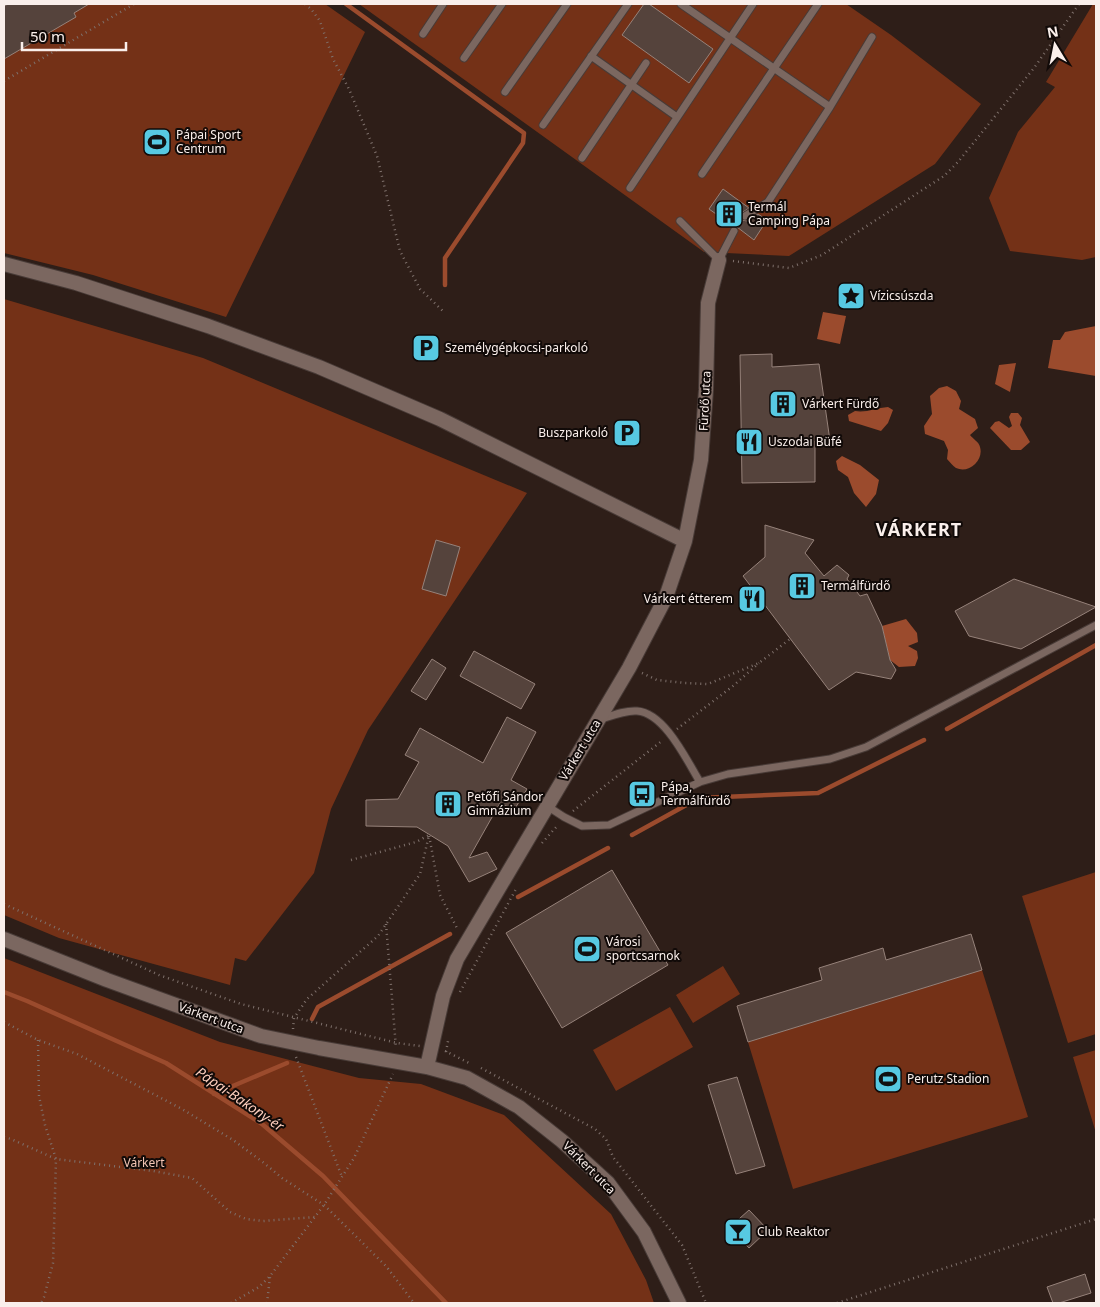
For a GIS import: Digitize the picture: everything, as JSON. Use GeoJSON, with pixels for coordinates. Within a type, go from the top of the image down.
{"type":"FeatureCollection","features":[{"type":"Feature","properties":{"kind":"street","name":"Fürdő utca"},"geometry":{"type":"LineString","coordinates":[[685,541],[701,460],[706,390],[708,303],[719,260]]}},
{"type":"Feature","properties":{"kind":"street"},"geometry":{"type":"LineString","coordinates":[[4,264],[94,289],[208,326],[318,367],[440,419],[685,541]]}},
{"type":"Feature","properties":{"kind":"street","name":"Várkert utca"},"geometry":{"type":"LineString","coordinates":[[427,1067],[443,996],[457,958],[629,668],[666,596],[685,541]]}},
{"type":"Feature","properties":{"kind":"street","name":"Várkert utca"},"geometry":{"type":"LineString","coordinates":[[4,939],[107,980],[262,1036],[427,1067],[467,1078],[519,1107],[562,1141],[608,1183],[644,1232],[679,1303]]}},
{"type":"Feature","properties":{"kind":"lane"},"geometry":{"type":"LineString","coordinates":[[423,34],[443,4]]}},
{"type":"Feature","properties":{"kind":"lane"},"geometry":{"type":"LineString","coordinates":[[464,58],[502,4]]}},
{"type":"Feature","properties":{"kind":"lane"},"geometry":{"type":"LineString","coordinates":[[505,92],[567,4]]}},
{"type":"Feature","properties":{"kind":"lane"},"geometry":{"type":"LineString","coordinates":[[543,125],[628,4]]}},
{"type":"Feature","properties":{"kind":"lane"},"geometry":{"type":"LineString","coordinates":[[680,4],[689,6],[729,37],[830,107]]}},
{"type":"Feature","properties":{"kind":"lane"},"geometry":{"type":"LineString","coordinates":[[630,188],[729,37],[753,4]]}},
{"type":"Feature","properties":{"kind":"lane"},"geometry":{"type":"LineString","coordinates":[[702,174],[818,4]]}},
{"type":"Feature","properties":{"kind":"lane"},"geometry":{"type":"LineString","coordinates":[[745,216],[768,202],[830,107],[872,37]]}},
{"type":"Feature","properties":{"kind":"lane"},"geometry":{"type":"LineString","coordinates":[[592,56],[677,117]]}},
{"type":"Feature","properties":{"kind":"lane"},"geometry":{"type":"LineString","coordinates":[[582,158],[646,63]]}},
{"type":"Feature","properties":{"kind":"lane"},"geometry":{"type":"LineString","coordinates":[[680,221],[719,260],[734,232]]}},
{"type":"Feature","properties":{"kind":"lane"},"geometry":{"type":"LineString","coordinates":[[546,806],[564,818],[582,826],[608,825],[700,782],[728,774],[830,759],[866,747],[1096,625]]}},
{"type":"Feature","properties":{"kind":"lane"},"geometry":{"type":"LineString","coordinates":[[597,720],[638,711],[649,715],[670,734],[700,782]]}},
{"type":"Feature","properties":{"kind":"path"},"geometry":{"type":"LineString","coordinates":[[4,81],[134,4]]}},
{"type":"Feature","properties":{"kind":"path"},"geometry":{"type":"LineString","coordinates":[[305,4],[312,9],[320,21],[333,59],[349,89],[377,156],[400,251],[420,289],[445,313]]}},
{"type":"Feature","properties":{"kind":"path"},"geometry":{"type":"LineString","coordinates":[[719,260],[788,268],[822,255],[944,176],[958,162],[1034,68],[1079,4]]}},
{"type":"Feature","properties":{"kind":"path"},"geometry":{"type":"LineString","coordinates":[[539,848],[564,818],[790,639]]}},
{"type":"Feature","properties":{"kind":"path"},"geometry":{"type":"LineString","coordinates":[[629,668],[658,680],[708,684],[759,663]]}},
{"type":"Feature","properties":{"kind":"path"},"geometry":{"type":"LineString","coordinates":[[429,835],[440,895],[466,945]]}},
{"type":"Feature","properties":{"kind":"path"},"geometry":{"type":"LineString","coordinates":[[351,860],[416,842],[429,835]]}},
{"type":"Feature","properties":{"kind":"path"},"geometry":{"type":"LineString","coordinates":[[342,1177],[297,1062],[293,1043],[294,1018],[308,999],[378,936],[420,874],[429,835]]}},
{"type":"Feature","properties":{"kind":"path"},"geometry":{"type":"LineString","coordinates":[[460,993],[520,881]]}},
{"type":"Feature","properties":{"kind":"path"},"geometry":{"type":"LineString","coordinates":[[231,1303],[259,1287],[270,1276],[324,1205],[354,1158],[393,1075],[397,1043],[386,924]]}},
{"type":"Feature","properties":{"kind":"path"},"geometry":{"type":"LineString","coordinates":[[4,1022],[38,1040],[77,1054],[182,1109],[233,1140],[282,1178],[324,1205],[386,1266],[414,1303]]}},
{"type":"Feature","properties":{"kind":"path"},"geometry":{"type":"LineString","coordinates":[[446,1052],[450,1034]]}},
{"type":"Feature","properties":{"kind":"path"},"geometry":{"type":"LineString","coordinates":[[38,1040],[39,1096],[45,1125],[56,1159],[53,1263],[41,1303]]}},
{"type":"Feature","properties":{"kind":"path"},"geometry":{"type":"LineString","coordinates":[[4,1137],[56,1159],[153,1171],[192,1178],[230,1212],[246,1219],[263,1221],[315,1217]]}},
{"type":"Feature","properties":{"kind":"path"},"geometry":{"type":"LineString","coordinates":[[837,1303],[1096,1219]]}},
{"type":"Feature","properties":{"kind":"path"},"geometry":{"type":"LineString","coordinates":[[267,1303],[270,1276]]}},
{"type":"Feature","properties":{"kind":"green space","name":"Pápai Sport Centrum"},"geometry":{"type":"Polygon","coordinates":[[[4,4],[325,4],[365,32],[226,317],[93,275],[4,253],[4,4]]]}},
{"type":"Feature","properties":{"kind":"green space"},"geometry":{"type":"Polygon","coordinates":[[[359,4],[846,4],[891,35],[981,104],[935,164],[789,256],[704,252],[359,4]]]}},
{"type":"Feature","properties":{"kind":"green space"},"geometry":{"type":"Polygon","coordinates":[[[1093,4],[1096,4],[1096,257],[1082,260],[1010,251],[989,198],[1018,132],[1055,87],[1046,82],[1093,4]]]}},
{"type":"Feature","properties":{"kind":"green space"},"geometry":{"type":"Polygon","coordinates":[[[4,299],[203,358],[527,493],[368,730],[331,809],[314,873],[246,961],[235,958],[230,985],[59,938],[4,915],[4,299]]]}},
{"type":"Feature","properties":{"kind":"green space"},"geometry":{"type":"Polygon","coordinates":[[[1096,872],[1096,1034],[1068,1043],[1022,896],[1096,872]]]}},
{"type":"Feature","properties":{"kind":"green space","name":"Várkert"},"geometry":{"type":"Polygon","coordinates":[[[4,958],[220,1042],[359,1078],[421,1084],[504,1115],[611,1214],[646,1280],[654,1303],[4,1303],[4,958]]]}},
{"type":"Feature","properties":{"kind":"green space"},"geometry":{"type":"Polygon","coordinates":[[[723,966],[740,994],[693,1023],[676,995],[723,966]]]}},
{"type":"Feature","properties":{"kind":"green space","name":"Perutz Stadion"},"geometry":{"type":"Polygon","coordinates":[[[982,970],[1028,1117],[793,1189],[748,1042],[982,970]]]}},
{"type":"Feature","properties":{"kind":"green space"},"geometry":{"type":"Polygon","coordinates":[[[670,1007],[693,1047],[616,1091],[593,1050],[670,1007]]]}},
{"type":"Feature","properties":{"kind":"green space"},"geometry":{"type":"Polygon","coordinates":[[[1096,1050],[1096,1133],[1073,1057],[1096,1050]]]}},
{"type":"Feature","properties":{"kind":"shaded area"},"geometry":{"type":"Polygon","coordinates":[[[823,312],[846,316],[840,344],[817,339],[823,312]]]}},
{"type":"Feature","properties":{"kind":"shaded area"},"geometry":{"type":"Polygon","coordinates":[[[1096,326],[1096,376],[1048,368],[1053,340],[1060,340],[1065,332],[1096,326]]]}},
{"type":"Feature","properties":{"kind":"shaded area"},"geometry":{"type":"Polygon","coordinates":[[[1016,363],[1010,392],[995,384],[999,365],[1016,363]]]}},
{"type":"Feature","properties":{"kind":"shaded area"},"geometry":{"type":"Polygon","coordinates":[[[947,386],[956,391],[961,401],[959,409],[975,419],[978,428],[970,435],[979,445],[980,457],[974,465],[966,469],[956,468],[947,459],[948,450],[944,441],[925,434],[924,426],[932,414],[930,396],[939,388],[947,386]]]}},
{"type":"Feature","properties":{"kind":"shaded area"},"geometry":{"type":"Polygon","coordinates":[[[888,407],[893,410],[888,423],[881,431],[849,421],[848,415],[855,411],[888,407]]]}},
{"type":"Feature","properties":{"kind":"shaded area"},"geometry":{"type":"Polygon","coordinates":[[[1011,413],[1018,413],[1022,418],[1020,425],[1030,442],[1021,450],[1011,450],[990,428],[995,422],[999,421],[1009,428],[1012,426],[1009,417],[1011,413]]]}},
{"type":"Feature","properties":{"kind":"shaded area"},"geometry":{"type":"Polygon","coordinates":[[[842,456],[860,465],[879,480],[876,494],[866,507],[854,493],[848,477],[838,470],[836,461],[842,456]]]}},
{"type":"Feature","properties":{"kind":"shaded area"},"geometry":{"type":"Polygon","coordinates":[[[906,619],[917,633],[918,642],[908,646],[917,651],[918,658],[915,666],[899,667],[890,660],[882,626],[906,619]]]}},
{"type":"Feature","properties":{"kind":"building"},"geometry":{"type":"Polygon","coordinates":[[[8,4],[89,4],[74,13],[76,17],[4,59],[4,6],[8,4]]]}},
{"type":"Feature","properties":{"kind":"building"},"geometry":{"type":"Polygon","coordinates":[[[644,4],[649,4],[713,49],[689,83],[622,35],[644,4]]]}},
{"type":"Feature","properties":{"kind":"building","name":"Termál Camping Pápa"},"geometry":{"type":"Polygon","coordinates":[[[723,189],[749,208],[740,214],[742,220],[747,221],[758,214],[767,220],[754,240],[709,209],[723,189]]]}},
{"type":"Feature","properties":{"kind":"building","name":"Várkert Fürdő"},"geometry":{"type":"Polygon","coordinates":[[[772,354],[772,367],[819,364],[830,441],[815,441],[815,482],[742,483],[740,355],[772,354]]]}},
{"type":"Feature","properties":{"kind":"building","name":"Termálfürdő"},"geometry":{"type":"Polygon","coordinates":[[[765,525],[814,540],[805,553],[824,576],[837,565],[849,575],[847,579],[860,596],[867,594],[882,626],[890,660],[896,670],[891,679],[856,672],[829,690],[743,576],[765,557],[765,525]]]}},
{"type":"Feature","properties":{"kind":"building"},"geometry":{"type":"Polygon","coordinates":[[[436,540],[460,547],[446,596],[422,589],[436,540]]]}},
{"type":"Feature","properties":{"kind":"building"},"geometry":{"type":"Polygon","coordinates":[[[1014,579],[1096,607],[1021,649],[969,636],[955,611],[1014,579]]]}},
{"type":"Feature","properties":{"kind":"building"},"geometry":{"type":"Polygon","coordinates":[[[474,651],[535,684],[521,709],[460,676],[474,651]]]}},
{"type":"Feature","properties":{"kind":"building"},"geometry":{"type":"Polygon","coordinates":[[[432,659],[446,668],[426,700],[411,691],[432,659]]]}},
{"type":"Feature","properties":{"kind":"building","name":"Petőfi Sándor Gimnázium"},"geometry":{"type":"Polygon","coordinates":[[[507,717],[536,732],[511,780],[527,789],[514,810],[500,803],[469,858],[487,852],[497,869],[469,882],[448,846],[417,827],[366,826],[366,800],[398,799],[419,762],[405,755],[420,728],[483,763],[507,717]]]}},
{"type":"Feature","properties":{"kind":"building","name":"Városi sportcsarnok"},"geometry":{"type":"Polygon","coordinates":[[[612,870],[668,965],[562,1028],[506,933],[612,870]]]}},
{"type":"Feature","properties":{"kind":"building"},"geometry":{"type":"Polygon","coordinates":[[[971,934],[982,970],[748,1042],[737,1006],[822,980],[819,968],[883,948],[886,960],[971,934]]]}},
{"type":"Feature","properties":{"kind":"building"},"geometry":{"type":"Polygon","coordinates":[[[737,1077],[765,1166],[736,1174],[708,1085],[737,1077]]]}},
{"type":"Feature","properties":{"kind":"building"},"geometry":{"type":"Polygon","coordinates":[[[749,1210],[768,1230],[749,1248],[730,1227],[749,1210]]]}},
{"type":"Feature","properties":{"kind":"building"},"geometry":{"type":"Polygon","coordinates":[[[1085,1274],[1091,1293],[1059,1303],[1053,1303],[1047,1287],[1085,1274]]]}},
{"type":"Feature","properties":{"kind":"waterway"},"geometry":{"type":"LineString","coordinates":[[346,4],[524,133],[523,143],[445,258],[445,285]]}},
{"type":"Feature","properties":{"kind":"waterway"},"geometry":{"type":"LineString","coordinates":[[947,729],[1096,645]]}},
{"type":"Feature","properties":{"kind":"waterway"},"geometry":{"type":"LineString","coordinates":[[632,835],[699,798],[818,793],[924,740]]}},
{"type":"Feature","properties":{"kind":"waterway"},"geometry":{"type":"LineString","coordinates":[[518,897],[608,848]]}},
{"type":"Feature","properties":{"kind":"waterway"},"geometry":{"type":"LineString","coordinates":[[312,1019],[318,1007],[450,934]]}},
{"type":"Feature","properties":{"kind":"waterway","name":"Pápai-Bakony-ér"},"geometry":{"type":"LineString","coordinates":[[4,992],[166,1063],[262,1124],[323,1176],[446,1303]]}},
{"type":"Feature","properties":{"kind":"waterway"},"geometry":{"type":"LineString","coordinates":[[214,1094],[287,1063]]}},
{"type":"Feature","properties":{"kind":"place","name":"Pápai Sport Centrum"},"geometry":{"type":"Point","coordinates":[157,142]}},
{"type":"Feature","properties":{"kind":"place","name":"Termál Camping Pápa"},"geometry":{"type":"Point","coordinates":[729,214]}},
{"type":"Feature","properties":{"kind":"place","name":"Vízicsúszda"},"geometry":{"type":"Point","coordinates":[851,296]}},
{"type":"Feature","properties":{"kind":"place","name":"Személygépkocsi-parkoló"},"geometry":{"type":"Point","coordinates":[426,348]}},
{"type":"Feature","properties":{"kind":"place","name":"Várkert Fürdő"},"geometry":{"type":"Point","coordinates":[783,404]}},
{"type":"Feature","properties":{"kind":"place","name":"Buszparkoló"},"geometry":{"type":"Point","coordinates":[627,433]}},
{"type":"Feature","properties":{"kind":"place","name":"Uszodai Büfé"},"geometry":{"type":"Point","coordinates":[749,442]}},
{"type":"Feature","properties":{"kind":"place","name":"Termálfürdő"},"geometry":{"type":"Point","coordinates":[802,586]}},
{"type":"Feature","properties":{"kind":"place","name":"Várkert étterem"},"geometry":{"type":"Point","coordinates":[752,599]}},
{"type":"Feature","properties":{"kind":"place","name":"Pápa, Termálfürdő"},"geometry":{"type":"Point","coordinates":[642,794]}},
{"type":"Feature","properties":{"kind":"place","name":"Petőfi Sándor Gimnázium"},"geometry":{"type":"Point","coordinates":[448,804]}},
{"type":"Feature","properties":{"kind":"place","name":"Városi sportcsarnok"},"geometry":{"type":"Point","coordinates":[587,949]}},
{"type":"Feature","properties":{"kind":"place","name":"Perutz Stadion"},"geometry":{"type":"Point","coordinates":[888,1079]}},
{"type":"Feature","properties":{"kind":"place","name":"Club Reaktor"},"geometry":{"type":"Point","coordinates":[738,1232]}},
{"type":"Feature","properties":{"kind":"district","name":"VÁRKERT"},"geometry":{"type":"Point","coordinates":[919,530]}}]}
